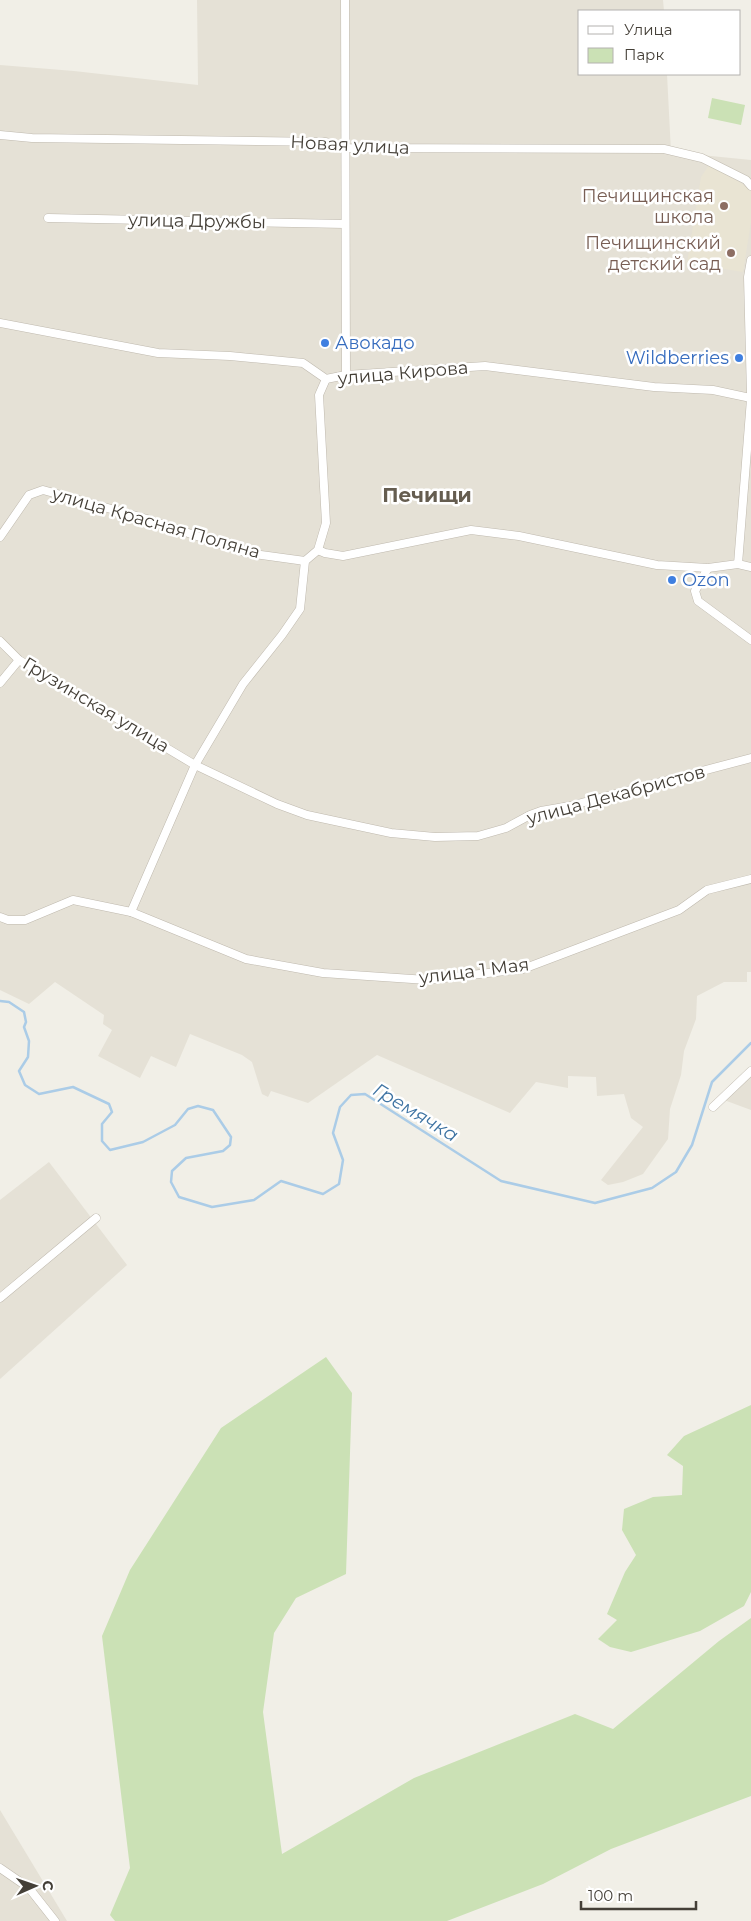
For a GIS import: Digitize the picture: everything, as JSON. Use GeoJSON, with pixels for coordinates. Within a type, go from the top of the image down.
{"type":"FeatureCollection","features":[{"type":"Feature","properties":{"kind":"street"},"geometry":{"type":"LineString","coordinates":[[345,0],[346,376]]}},
{"type":"Feature","properties":{"kind":"street","name":"Новая улица"},"geometry":{"type":"LineString","coordinates":[[0,135],[32,138],[326,142],[345,148],[664,149],[702,158],[746,180],[751,186]]}},
{"type":"Feature","properties":{"kind":"street","name":"улица Дружбы"},"geometry":{"type":"LineString","coordinates":[[48,218],[345,224]]}},
{"type":"Feature","properties":{"kind":"street"},"geometry":{"type":"LineString","coordinates":[[738,564],[751,398],[748,277],[751,260]]}},
{"type":"Feature","properties":{"kind":"street","name":"улица Кирова"},"geometry":{"type":"LineString","coordinates":[[0,323],[158,353],[230,356],[303,363],[326,379],[485,366],[654,387],[714,390],[751,398]]}},
{"type":"Feature","properties":{"kind":"street"},"geometry":{"type":"LineString","coordinates":[[131,912],[195,765],[243,684],[300,609],[305,561],[318,550],[326,523],[319,395],[326,379]]}},
{"type":"Feature","properties":{"kind":"street","name":"улица Красная Поляна"},"geometry":{"type":"LineString","coordinates":[[0,537],[29,494],[43,490],[147,519],[247,553],[305,561]]}},
{"type":"Feature","properties":{"kind":"street"},"geometry":{"type":"LineString","coordinates":[[318,550],[344,556],[471,530],[519,536],[657,565],[708,568],[738,564],[751,567]]}},
{"type":"Feature","properties":{"kind":"street"},"geometry":{"type":"LineString","coordinates":[[708,568],[695,591],[698,601],[751,640]]}},
{"type":"Feature","properties":{"kind":"street","name":"Грузинская улица"},"geometry":{"type":"LineString","coordinates":[[0,641],[18,660],[195,765]]}},
{"type":"Feature","properties":{"kind":"street"},"geometry":{"type":"LineString","coordinates":[[0,682],[18,660]]}},
{"type":"Feature","properties":{"kind":"street","name":"улица Декабристов"},"geometry":{"type":"LineString","coordinates":[[195,765],[277,804],[307,815],[391,833],[435,837],[478,836],[506,828],[541,811],[570,806],[751,758]]}},
{"type":"Feature","properties":{"kind":"street","name":"улица 1 Мая"},"geometry":{"type":"LineString","coordinates":[[0,916],[8,920],[25,920],[73,900],[131,912],[246,959],[323,973],[428,980],[523,969],[679,910],[707,890],[751,879]]}},
{"type":"Feature","properties":{"kind":"street"},"geometry":{"type":"LineString","coordinates":[[713,1107],[751,1071]]}},
{"type":"Feature","properties":{"kind":"street"},"geometry":{"type":"LineString","coordinates":[[0,1298],[96,1218]]}},
{"type":"Feature","properties":{"kind":"street"},"geometry":{"type":"LineString","coordinates":[[0,1868],[29,1888],[55,1921]]}},
{"type":"Feature","properties":{"kind":"shaded area"},"geometry":{"type":"Polygon","coordinates":[[[197,0],[663,0],[664,10],[578,10],[578,75],[667,75],[671,152],[751,160],[751,972],[747,972],[747,982],[724,982],[697,996],[696,1019],[684,1051],[681,1075],[670,1109],[668,1139],[643,1174],[623,1182],[608,1185],[601,1180],[643,1127],[631,1118],[624,1094],[597,1096],[596,1077],[568,1076],[568,1088],[536,1082],[510,1113],[377,1055],[308,1103],[271,1091],[268,1097],[262,1094],[252,1062],[242,1055],[190,1034],[176,1067],[151,1056],[140,1078],[98,1056],[112,1030],[103,1024],[104,1015],[55,982],[29,1004],[0,990],[0,65],[198,85],[197,0]]]}},
{"type":"Feature","properties":{"kind":"shaded area","name":"Печищинская школа"},"geometry":{"type":"Polygon","coordinates":[[[709,165],[741,183],[751,191],[751,222],[743,272],[687,263],[701,177],[709,165]]]}},
{"type":"Feature","properties":{"kind":"shaded area"},"geometry":{"type":"Polygon","coordinates":[[[751,1075],[751,1110],[724,1100],[751,1075]]]}},
{"type":"Feature","properties":{"kind":"shaded area"},"geometry":{"type":"Polygon","coordinates":[[[49,1162],[127,1265],[0,1379],[0,1200],[49,1162]]]}},
{"type":"Feature","properties":{"kind":"shaded area"},"geometry":{"type":"Polygon","coordinates":[[[0,1810],[67,1921],[0,1921],[0,1810]]]}},
{"type":"Feature","properties":{"kind":"green space"},"geometry":{"type":"Polygon","coordinates":[[[712,98],[745,105],[741,125],[708,118],[712,98]]]}},
{"type":"Feature","properties":{"kind":"green space"},"geometry":{"type":"Polygon","coordinates":[[[326,1357],[352,1393],[346,1574],[296,1598],[274,1633],[263,1712],[282,1854],[414,1778],[575,1714],[613,1729],[719,1641],[751,1618],[751,1796],[611,1849],[543,1884],[447,1921],[115,1921],[110,1915],[130,1868],[102,1636],[130,1570],[221,1428],[326,1357]]]}},
{"type":"Feature","properties":{"kind":"green space"},"geometry":{"type":"Polygon","coordinates":[[[751,1405],[751,1592],[744,1606],[700,1631],[631,1652],[610,1647],[598,1639],[617,1620],[607,1614],[625,1572],[636,1555],[622,1530],[624,1509],[653,1497],[682,1495],[683,1466],[667,1455],[684,1436],[751,1405]]]}},
{"type":"Feature","properties":{"kind":"waterway","name":"Гремячка"},"geometry":{"type":"LineString","coordinates":[[0,1001],[9,1002],[24,1012],[26,1022],[24,1027],[29,1041],[28,1057],[19,1071],[25,1085],[39,1094],[73,1087],[109,1104],[112,1112],[102,1124],[102,1141],[110,1150],[143,1142],[175,1125],[188,1109],[198,1106],[213,1110],[231,1137],[230,1145],[223,1151],[186,1158],[172,1171],[171,1182],[179,1197],[212,1207],[254,1200],[281,1181],[323,1194],[339,1184],[343,1160],[333,1133],[340,1107],[351,1095],[365,1094],[501,1181],[595,1203],[652,1188],[676,1172],[692,1145],[712,1082],[751,1043]]}},
{"type":"Feature","properties":{"kind":"place","name":"Печищинская школа"},"geometry":{"type":"Point","coordinates":[724,206]}},
{"type":"Feature","properties":{"kind":"place","name":"Печищинский детский сад"},"geometry":{"type":"Point","coordinates":[731,253]}},
{"type":"Feature","properties":{"kind":"place","name":"Авокадо"},"geometry":{"type":"Point","coordinates":[325,343]}},
{"type":"Feature","properties":{"kind":"place","name":"Wildberries"},"geometry":{"type":"Point","coordinates":[739,358]}},
{"type":"Feature","properties":{"kind":"place","name":"Ozon"},"geometry":{"type":"Point","coordinates":[672,580]}},
{"type":"Feature","properties":{"kind":"district","name":"Печищи"},"geometry":{"type":"Point","coordinates":[427,495]}}]}
